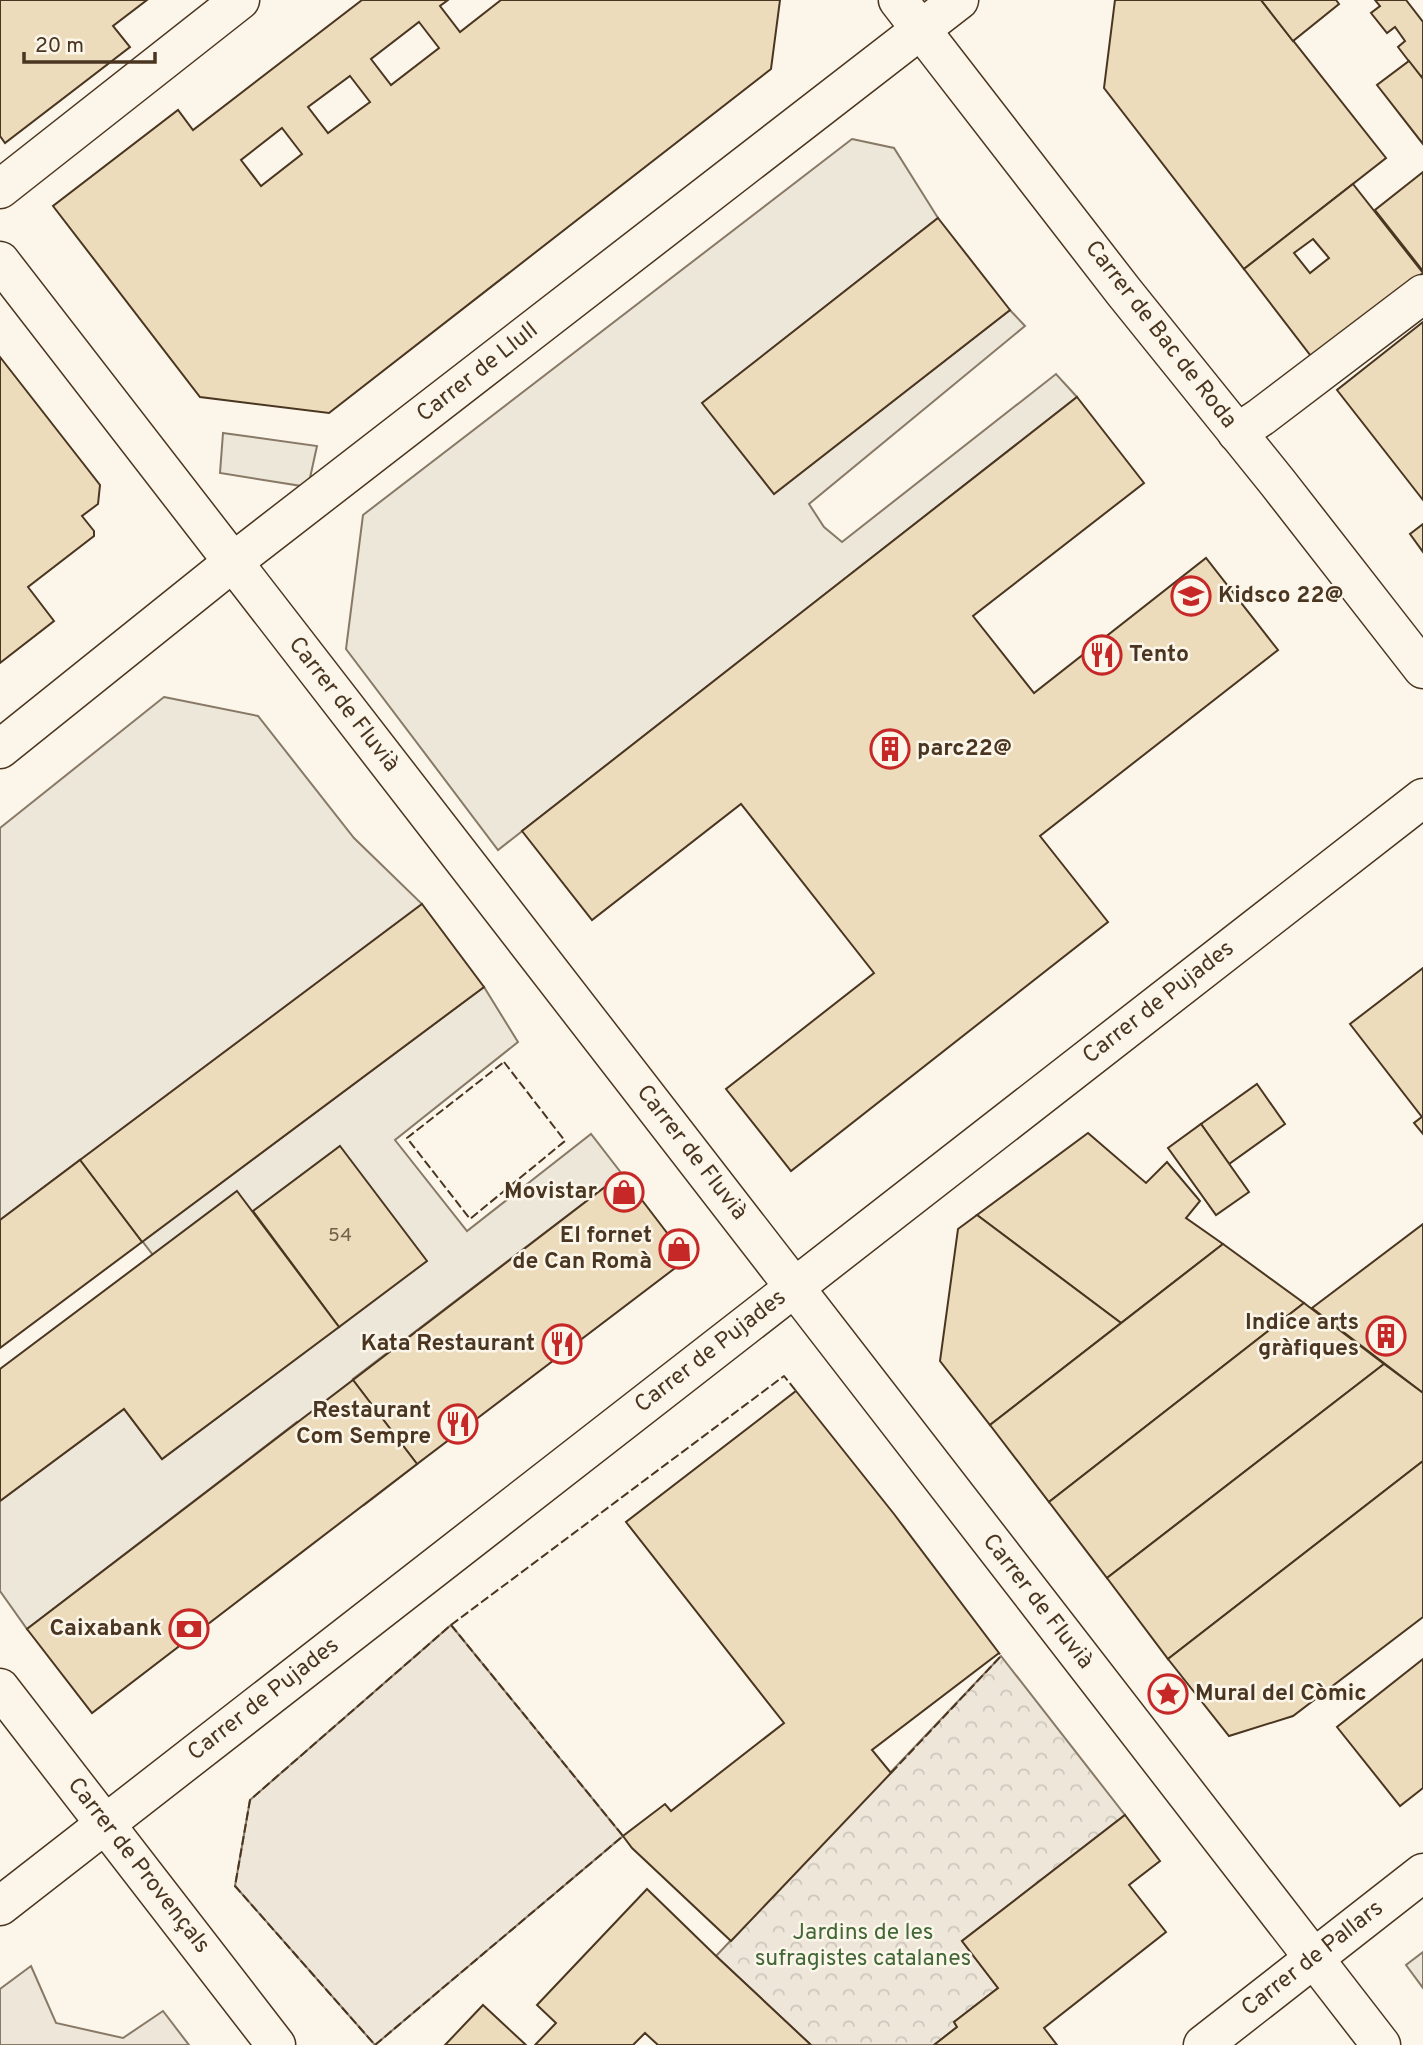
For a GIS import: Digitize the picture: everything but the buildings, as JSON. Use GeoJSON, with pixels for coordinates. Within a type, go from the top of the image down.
{"type":"FeatureCollection","features":[{"type":"Feature","properties":{"kind":"street"},"geometry":{"type":"LineString","coordinates":[[0,189],[240,0]]}},
{"type":"Feature","properties":{"kind":"street","name":"Carrer de Bac de Roda"},"geometry":{"type":"LineString","coordinates":[[898,0],[1124,292],[1423,669]]}},
{"type":"Feature","properties":{"kind":"street","name":"Carrer de Llull"},"geometry":{"type":"LineString","coordinates":[[0,749],[233,562],[958,0]]}},
{"type":"Feature","properties":{"kind":"street","name":"Carrer de Fluvià"},"geometry":{"type":"LineString","coordinates":[[0,261],[1381,2045]]}},
{"type":"Feature","properties":{"kind":"street"},"geometry":{"type":"LineString","coordinates":[[1237,433],[1423,294]]}},
{"type":"Feature","properties":{"kind":"street","name":"Carrer de Pujades"},"geometry":{"type":"LineString","coordinates":[[0,1906],[1423,798]]}},
{"type":"Feature","properties":{"kind":"street","name":"Carrer de Provençals"},"geometry":{"type":"LineString","coordinates":[[0,1688],[276,2045]]}},
{"type":"Feature","properties":{"kind":"street","name":"Carrer de Pallars"},"geometry":{"type":"LineString","coordinates":[[1203,2045],[1423,1873]]}},
{"type":"Feature","properties":{"kind":"green space"},"geometry":{"type":"Polygon","coordinates":[[[451,1625],[623,1836],[375,2045],[235,1886],[250,1800],[451,1625]]]}},
{"type":"Feature","properties":{"kind":"green space","name":"Jardins de les sufragistes catalanes"},"geometry":{"type":"Polygon","coordinates":[[[1001,1656],[1125,1815],[962,1941],[998,1988],[954,2022],[957,2027],[934,2045],[811,2045],[716,1956],[1001,1656]]]}},
{"type":"Feature","properties":{"kind":"green space"},"geometry":{"type":"Polygon","coordinates":[[[31,1966],[56,2023],[123,2038],[163,2011],[189,2045],[0,2045],[0,1989],[31,1966]]]}},
{"type":"Feature","properties":{"kind":"shaded area"},"geometry":{"type":"Polygon","coordinates":[[[852,139],[894,148],[938,218],[703,403],[774,493],[1010,310],[1025,326],[809,504],[824,527],[842,542],[1056,374],[1077,397],[498,850],[346,649],[363,515],[852,139]]]}},
{"type":"Feature","properties":{"kind":"shaded area"},"geometry":{"type":"Polygon","coordinates":[[[223,433],[317,446],[308,487],[220,473],[223,433]]]}},
{"type":"Feature","properties":{"kind":"shaded area"},"geometry":{"type":"Polygon","coordinates":[[[164,697],[258,716],[354,838],[422,904],[205,1195],[484,987],[518,1042],[395,1140],[467,1231],[591,1134],[622,1174],[353,1379],[417,1464],[364,1505],[297,1422],[27,1629],[0,1591],[0,1501],[124,1409],[162,1459],[266,1381],[153,1255],[80,1160],[0,1220],[0,828],[164,697]]]}},
{"type":"Feature","properties":{"kind":"shaded area"},"geometry":{"type":"Polygon","coordinates":[[[1423,1952],[1423,1988],[1406,1965],[1423,1952]]]}},
{"type":"Feature","properties":{"kind":"fence"},"geometry":{"type":"LineString","coordinates":[[504,1062],[565,1141],[470,1219],[407,1138],[504,1062]]}},
{"type":"Feature","properties":{"kind":"fence"},"geometry":{"type":"LineString","coordinates":[[451,1625],[784,1376],[796,1391]]}},
{"type":"Feature","properties":{"kind":"fence"},"geometry":{"type":"LineString","coordinates":[[451,1625],[623,1836],[375,2045],[235,1886],[250,1800],[451,1625]]}},
{"type":"Feature","properties":{"kind":"fence"},"geometry":{"type":"LineString","coordinates":[[891,1773],[1001,1656],[999,1653]]}},
{"type":"Feature","properties":{"kind":"place","name":"Kidsco 22@"},"geometry":{"type":"Point","coordinates":[1191,596]}},
{"type":"Feature","properties":{"kind":"place","name":"Tento"},"geometry":{"type":"Point","coordinates":[1102,655]}},
{"type":"Feature","properties":{"kind":"place","name":"parc22@"},"geometry":{"type":"Point","coordinates":[890,749]}},
{"type":"Feature","properties":{"kind":"place","name":"Movistar"},"geometry":{"type":"Point","coordinates":[624,1192]}},
{"type":"Feature","properties":{"kind":"place","name":"El fornet de Can Romà"},"geometry":{"type":"Point","coordinates":[679,1249]}},
{"type":"Feature","properties":{"kind":"place","name":"Indice arts gràfiques"},"geometry":{"type":"Point","coordinates":[1386,1336]}},
{"type":"Feature","properties":{"kind":"place","name":"Kata Restaurant"},"geometry":{"type":"Point","coordinates":[562,1344]}},
{"type":"Feature","properties":{"kind":"place","name":"Restaurant Com Sempre"},"geometry":{"type":"Point","coordinates":[458,1424]}},
{"type":"Feature","properties":{"kind":"place","name":"Caixabank"},"geometry":{"type":"Point","coordinates":[189,1629]}},
{"type":"Feature","properties":{"kind":"place","name":"Mural del Còmic"},"geometry":{"type":"Point","coordinates":[1168,1694]}}]}
